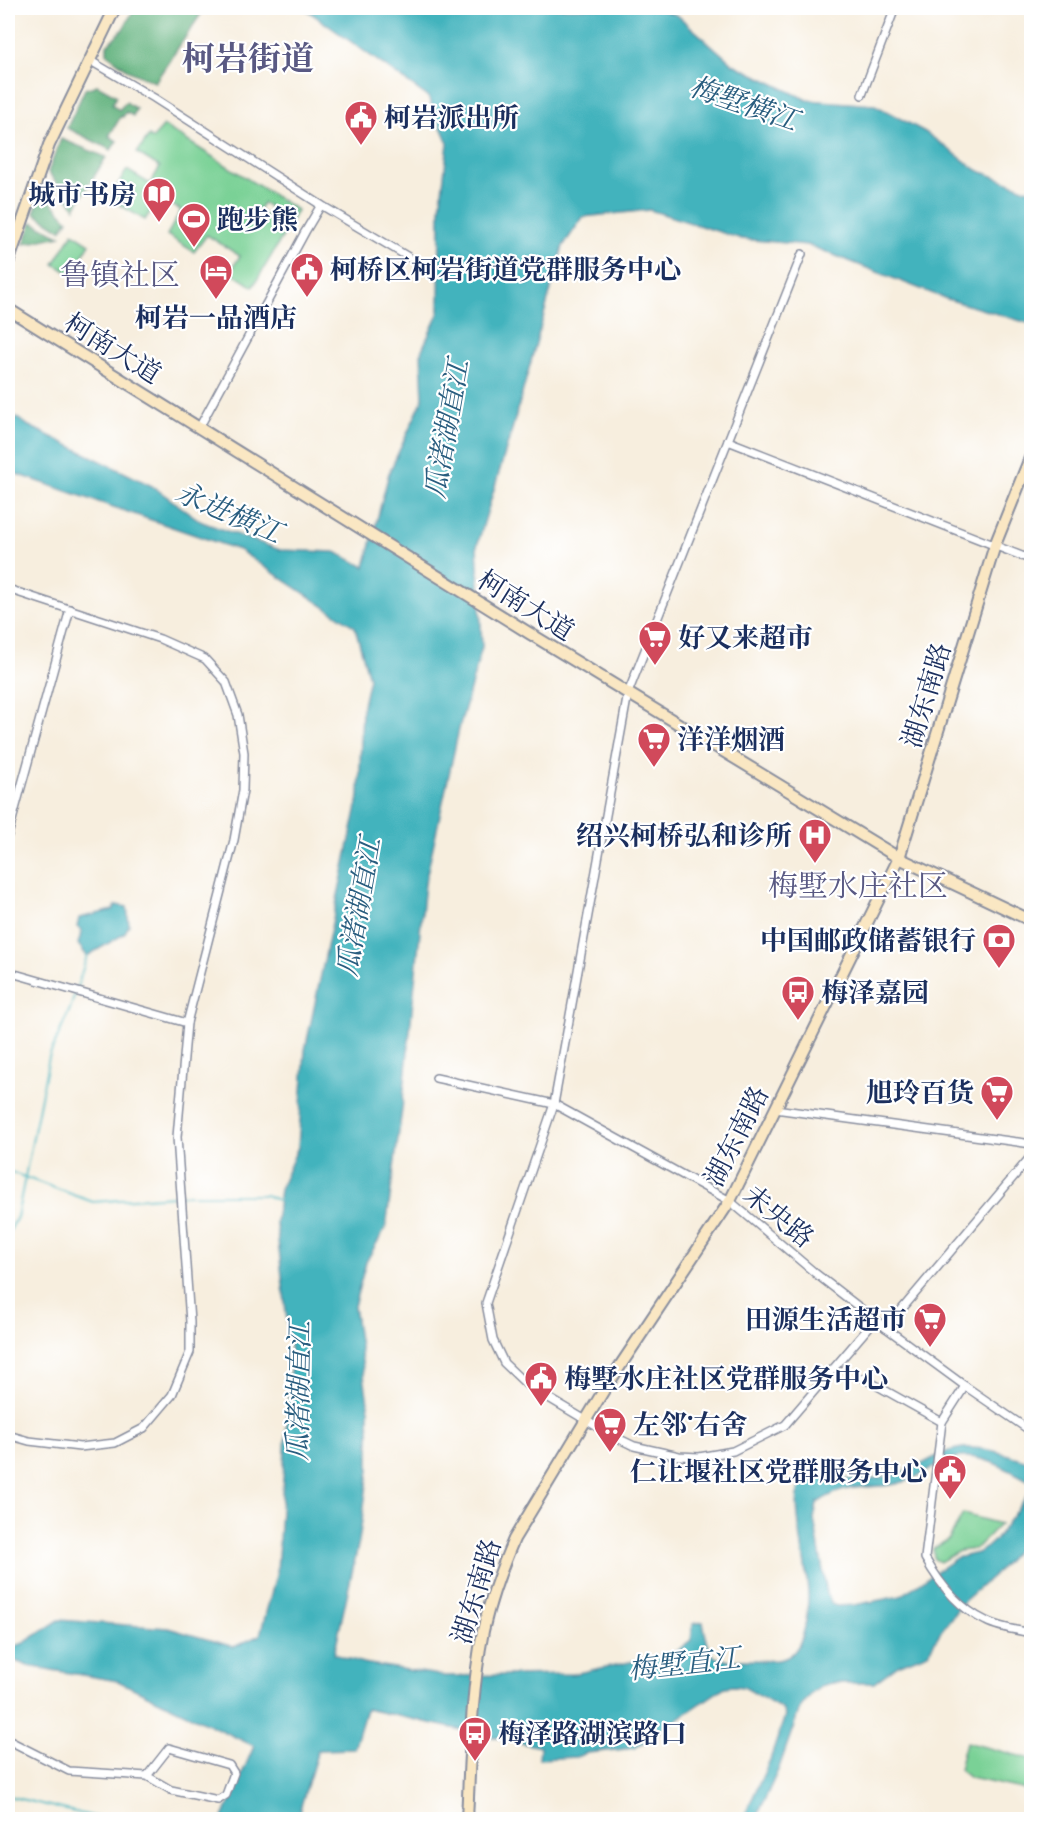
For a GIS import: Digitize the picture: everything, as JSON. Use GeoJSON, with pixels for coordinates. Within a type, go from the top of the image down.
{"type":"FeatureCollection","features":[{"type":"Feature","properties":{"kind":"street"},"geometry":{"type":"LineString","coordinates":[[8,263],[49,145],[115,8]]}},
{"type":"Feature","properties":{"kind":"street"},"geometry":{"type":"LineString","coordinates":[[862,95],[895,8]]}},
{"type":"Feature","properties":{"kind":"street"},"geometry":{"type":"LineString","coordinates":[[89,60],[410,258]]}},
{"type":"Feature","properties":{"kind":"street"},"geometry":{"type":"LineString","coordinates":[[199,428],[321,205]]}},
{"type":"Feature","properties":{"kind":"street"},"geometry":{"type":"LineString","coordinates":[[802,254],[628,693],[554,1104],[486,1303],[492,1340],[504,1363],[527,1385],[634,1446],[662,1454],[699,1457],[733,1450],[785,1425],[875,1320]]}},
{"type":"Feature","properties":{"kind":"street","name":"柯南大道"},"geometry":{"type":"LineString","coordinates":[[8,309],[529,633],[899,858],[1032,921]]}},
{"type":"Feature","properties":{"kind":"street"},"geometry":{"type":"LineString","coordinates":[[728,441],[1032,560]]}},
{"type":"Feature","properties":{"kind":"street","name":"湖东南路"},"geometry":{"type":"LineString","coordinates":[[467,1820],[470,1746],[477,1668],[483,1630],[499,1575],[514,1539],[586,1420],[730,1201],[899,858],[995,546],[1032,453]]}},
{"type":"Feature","properties":{"kind":"street"},"geometry":{"type":"LineString","coordinates":[[8,589],[160,639],[204,659],[226,682],[238,715],[244,753],[243,790],[234,840],[187,1023],[177,1137],[190,1322],[190,1352],[172,1395],[144,1428],[115,1443],[80,1447],[29,1441],[8,1435]]}},
{"type":"Feature","properties":{"kind":"street"},"geometry":{"type":"LineString","coordinates":[[8,835],[70,609]]}},
{"type":"Feature","properties":{"kind":"street"},"geometry":{"type":"LineString","coordinates":[[8,972],[187,1023]]}},
{"type":"Feature","properties":{"kind":"street","name":"未央路"},"geometry":{"type":"LineString","coordinates":[[436,1078],[554,1104],[730,1201],[875,1320],[1032,1432]]}},
{"type":"Feature","properties":{"kind":"street"},"geometry":{"type":"LineString","coordinates":[[775,1109],[1032,1144]]}},
{"type":"Feature","properties":{"kind":"street"},"geometry":{"type":"LineString","coordinates":[[886,1328],[1032,1155]]}},
{"type":"Feature","properties":{"kind":"street"},"geometry":{"type":"LineString","coordinates":[[863,1378],[942,1422]]}},
{"type":"Feature","properties":{"kind":"street"},"geometry":{"type":"LineString","coordinates":[[965,1386],[942,1422],[925,1558],[962,1606],[987,1622],[1032,1633]]}},
{"type":"Feature","properties":{"kind":"street"},"geometry":{"type":"LineString","coordinates":[[8,1740],[69,1771],[147,1776],[171,1790],[218,1800],[226,1795],[234,1773],[228,1765],[169,1748],[147,1776]]}},
{"type":"Feature","properties":{"kind":"green space"},"geometry":{"type":"Polygon","coordinates":[[[135,8],[205,8],[155,82],[131,72],[107,54],[107,45],[123,29],[135,8]]]}},
{"type":"Feature","properties":{"kind":"green space"},"geometry":{"type":"Polygon","coordinates":[[[97,85],[117,96],[112,104],[119,110],[126,102],[136,109],[133,116],[126,112],[123,117],[121,116],[109,136],[117,141],[111,150],[67,128],[85,89],[97,85]]]}},
{"type":"Feature","properties":{"kind":"green space"},"geometry":{"type":"Polygon","coordinates":[[[164,126],[297,210],[292,220],[263,203],[258,210],[287,229],[253,287],[230,272],[240,256],[207,235],[194,252],[167,235],[181,210],[159,198],[145,220],[112,200],[113,192],[127,170],[150,184],[160,167],[137,153],[149,136],[152,139],[164,126]]]}},
{"type":"Feature","properties":{"kind":"green space"},"geometry":{"type":"Polygon","coordinates":[[[61,139],[106,157],[75,208],[48,172],[61,139]]]}},
{"type":"Feature","properties":{"kind":"green space"},"geometry":{"type":"Polygon","coordinates":[[[42,192],[68,220],[61,230],[34,213],[42,192]]]}},
{"type":"Feature","properties":{"kind":"green space"},"geometry":{"type":"Polygon","coordinates":[[[32,222],[60,236],[24,244],[32,222]]]}},
{"type":"Feature","properties":{"kind":"green space"},"geometry":{"type":"Polygon","coordinates":[[[73,233],[90,244],[71,274],[54,264],[73,233]]]}},
{"type":"Feature","properties":{"kind":"green space"},"geometry":{"type":"Polygon","coordinates":[[[963,1514],[1000,1524],[975,1549],[959,1551],[940,1562],[934,1559],[933,1549],[949,1539],[963,1514]]]}},
{"type":"Feature","properties":{"kind":"green space"},"geometry":{"type":"Polygon","coordinates":[[[966,1742],[1031,1759],[1031,1791],[970,1778],[959,1769],[966,1742]]]}},
{"type":"Feature","properties":{"kind":"water"},"geometry":{"type":"Polygon","coordinates":[[[304,8],[655,8],[677,15],[733,64],[807,100],[875,105],[925,132],[977,170],[1031,191],[1031,324],[944,298],[808,245],[742,239],[650,210],[583,217],[563,246],[477,546],[482,647],[459,729],[425,883],[402,1109],[386,1227],[366,1262],[354,1306],[369,1410],[369,1470],[359,1541],[334,1654],[363,1663],[445,1676],[573,1674],[678,1650],[691,1640],[693,1624],[703,1622],[710,1649],[717,1658],[769,1661],[782,1659],[789,1656],[800,1643],[807,1617],[808,1587],[797,1504],[802,1479],[819,1476],[863,1480],[887,1476],[907,1471],[943,1453],[963,1448],[989,1450],[1031,1462],[1031,1482],[988,1461],[976,1458],[953,1458],[902,1483],[847,1489],[817,1503],[814,1519],[827,1594],[832,1604],[837,1606],[901,1596],[956,1558],[977,1553],[986,1548],[995,1540],[1031,1490],[1031,1534],[996,1573],[963,1602],[928,1653],[898,1665],[874,1683],[831,1683],[823,1685],[812,1693],[800,1708],[779,1768],[756,1819],[743,1819],[770,1760],[785,1716],[782,1709],[744,1687],[725,1687],[635,1748],[587,1753],[576,1757],[539,1759],[540,1747],[366,1709],[354,1749],[318,1750],[297,1819],[222,1820],[254,1746],[118,1681],[28,1666],[8,1658],[8,1648],[24,1643],[59,1620],[168,1628],[234,1647],[260,1635],[277,1572],[291,1356],[276,1223],[280,1189],[298,1147],[305,1050],[359,797],[362,710],[369,678],[355,627],[239,550],[8,471],[8,412],[29,426],[152,486],[202,522],[280,550],[335,552],[365,567],[389,473],[423,399],[421,352],[439,312],[440,209],[448,143],[428,97],[304,8]]]}},
{"type":"Feature","properties":{"kind":"water"},"geometry":{"type":"Polygon","coordinates":[[[116,905],[127,907],[129,925],[124,934],[87,956],[78,944],[82,930],[77,927],[79,918],[113,910],[116,905]]]}},
{"type":"Feature","properties":{"kind":"waterway"},"geometry":{"type":"LineString","coordinates":[[8,1234],[17,1217],[49,1057],[70,1009],[87,956]]}},
{"type":"Feature","properties":{"kind":"waterway"},"geometry":{"type":"LineString","coordinates":[[8,1171],[93,1202],[186,1195],[266,1195],[280,1201]]}},
{"type":"Feature","properties":{"kind":"waterway"},"geometry":{"type":"LineString","coordinates":[[8,1796],[108,1820]]}},
{"type":"Feature","properties":{"kind":"place","name":"柯岩派出所"},"geometry":{"type":"Point","coordinates":[361,146]}},
{"type":"Feature","properties":{"kind":"place","name":"城市书房"},"geometry":{"type":"Point","coordinates":[159,223]}},
{"type":"Feature","properties":{"kind":"place","name":"跑步熊"},"geometry":{"type":"Point","coordinates":[194,248]}},
{"type":"Feature","properties":{"kind":"place","name":"柯桥区柯岩街道党群服务中心"},"geometry":{"type":"Point","coordinates":[307,298]}},
{"type":"Feature","properties":{"kind":"place","name":"柯岩一品酒店"},"geometry":{"type":"Point","coordinates":[216,300]}},
{"type":"Feature","properties":{"kind":"place","name":"好又来超市"},"geometry":{"type":"Point","coordinates":[655,666]}},
{"type":"Feature","properties":{"kind":"place","name":"洋洋烟酒"},"geometry":{"type":"Point","coordinates":[654,768]}},
{"type":"Feature","properties":{"kind":"place","name":"绍兴柯桥弘和诊所"},"geometry":{"type":"Point","coordinates":[815,864]}},
{"type":"Feature","properties":{"kind":"place","name":"中国邮政储蓄银行"},"geometry":{"type":"Point","coordinates":[999,969]}},
{"type":"Feature","properties":{"kind":"place","name":"梅泽嘉园"},"geometry":{"type":"Point","coordinates":[798,1021]}},
{"type":"Feature","properties":{"kind":"place","name":"旭玲百货"},"geometry":{"type":"Point","coordinates":[997,1121]}},
{"type":"Feature","properties":{"kind":"place","name":"田源生活超市"},"geometry":{"type":"Point","coordinates":[930,1348]}},
{"type":"Feature","properties":{"kind":"place","name":"梅墅水庄社区党群服务中心"},"geometry":{"type":"Point","coordinates":[541,1407]}},
{"type":"Feature","properties":{"kind":"place","name":"左邻˙右舍"},"geometry":{"type":"Point","coordinates":[610,1453]}},
{"type":"Feature","properties":{"kind":"place","name":"仁让堰社区党群服务中心"},"geometry":{"type":"Point","coordinates":[950,1500]}},
{"type":"Feature","properties":{"kind":"place","name":"梅泽路湖滨路口"},"geometry":{"type":"Point","coordinates":[475,1762]}},
{"type":"Feature","properties":{"kind":"district","name":"柯岩街道"},"geometry":{"type":"Point","coordinates":[248,58]}},
{"type":"Feature","properties":{"kind":"district","name":"鲁镇社区"},"geometry":{"type":"Point","coordinates":[120,274]}},
{"type":"Feature","properties":{"kind":"district","name":"梅墅水庄社区"},"geometry":{"type":"Point","coordinates":[858,885]}},
{"type":"Feature","properties":{"kind":"water label","name":"梅墅横江"},"geometry":{"type":"Point","coordinates":[744,103]}},
{"type":"Feature","properties":{"kind":"water label","name":"瓜渚湖直江"},"geometry":{"type":"Point","coordinates":[446,429]}},
{"type":"Feature","properties":{"kind":"water label","name":"永进横江"},"geometry":{"type":"Point","coordinates":[229,512]}},
{"type":"Feature","properties":{"kind":"water label","name":"瓜渚湖直江"},"geometry":{"type":"Point","coordinates":[358,907]}},
{"type":"Feature","properties":{"kind":"water label","name":"瓜渚湖直江"},"geometry":{"type":"Point","coordinates":[298,1391]}},
{"type":"Feature","properties":{"kind":"water label","name":"梅墅直江"},"geometry":{"type":"Point","coordinates":[684,1663]}}]}
